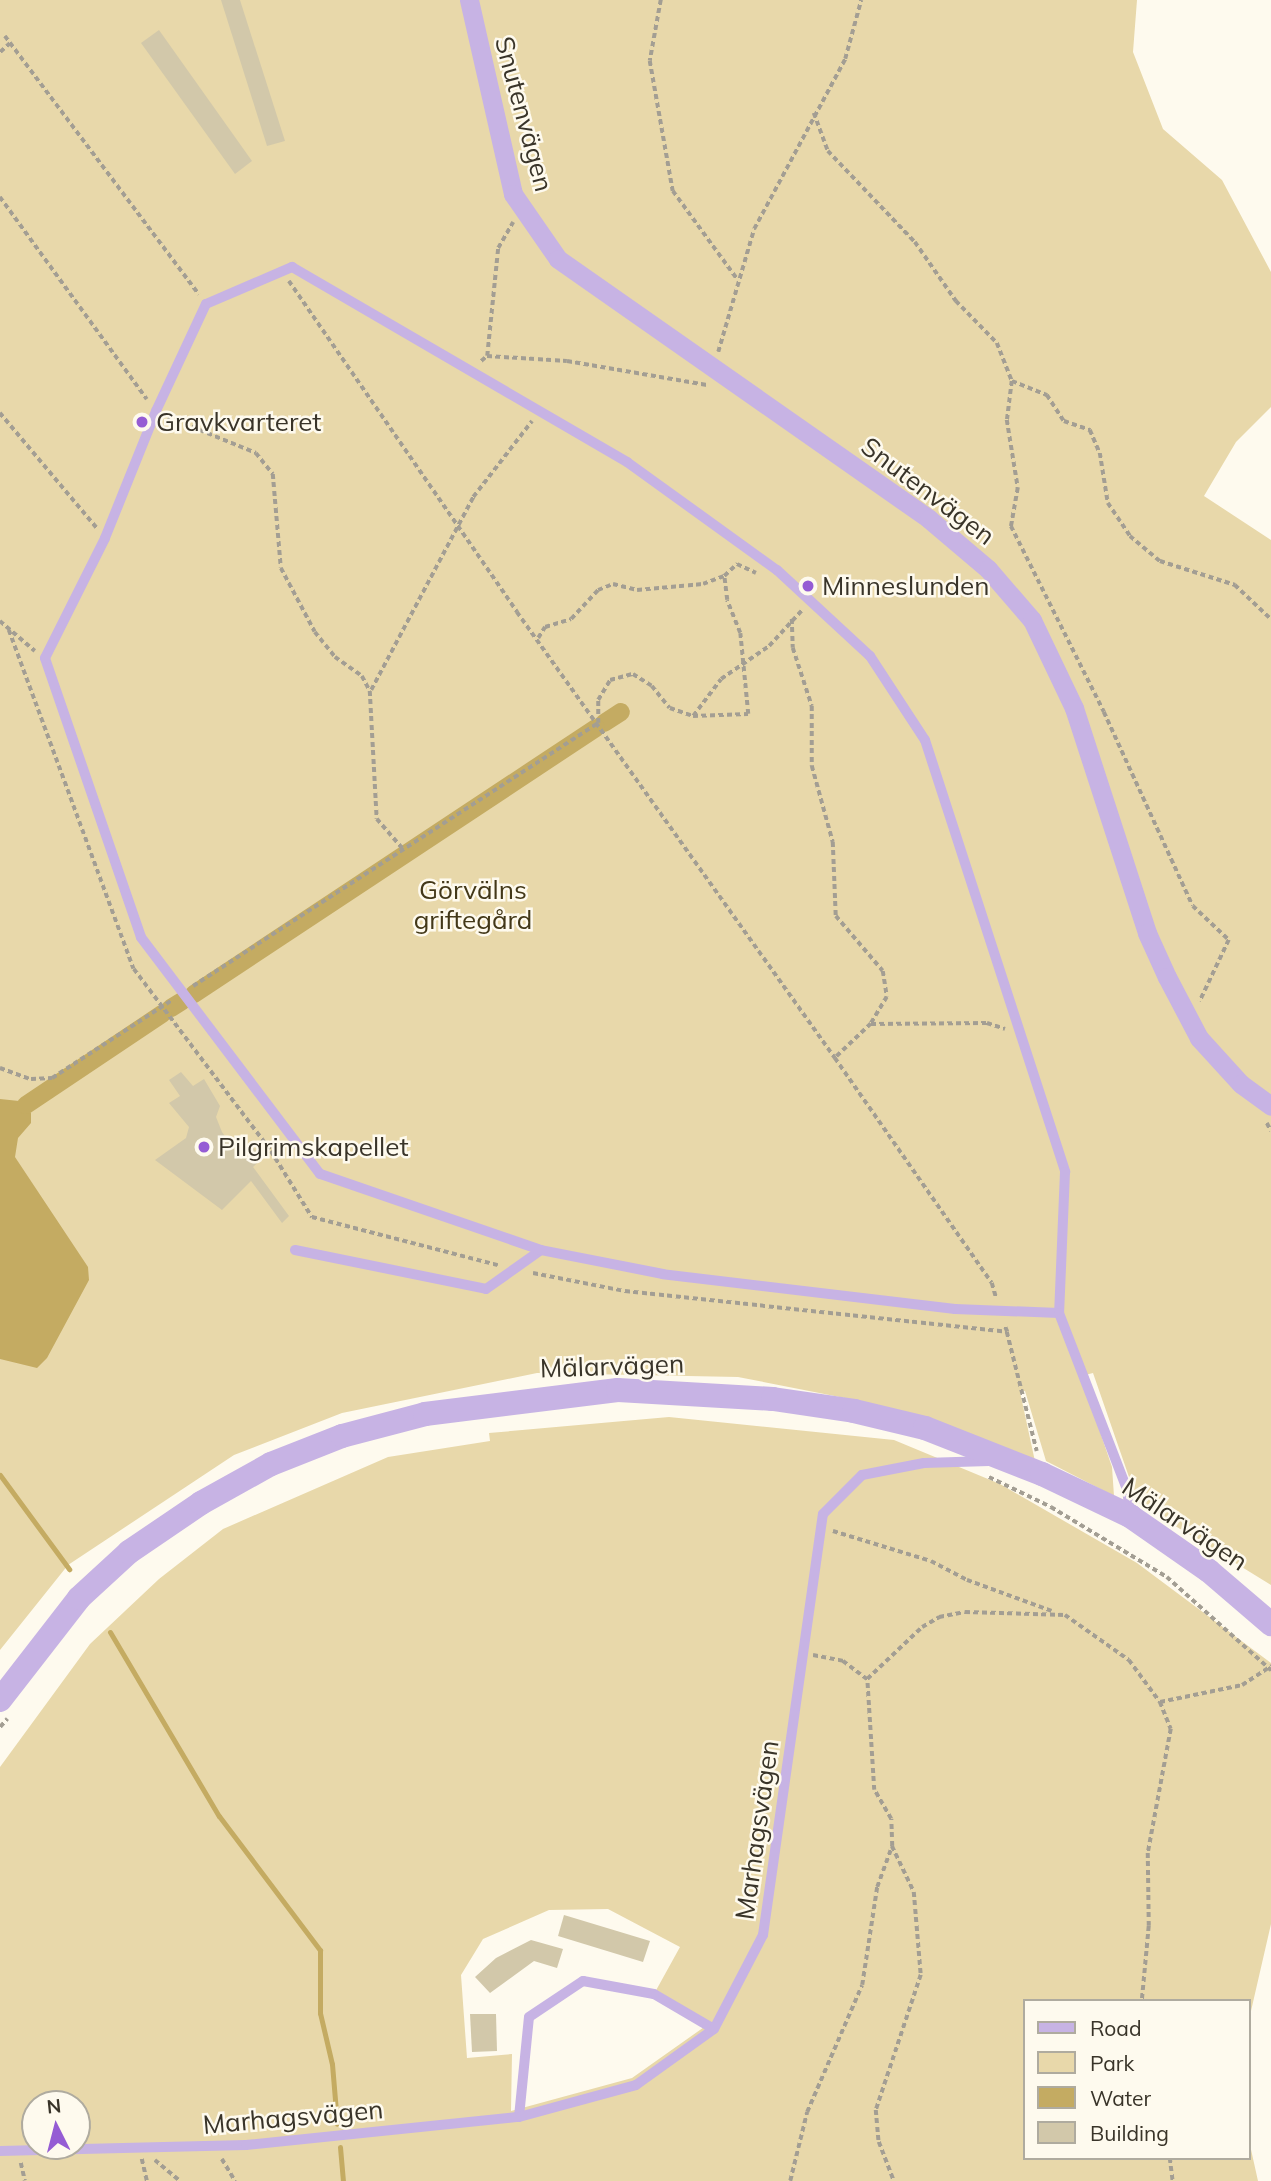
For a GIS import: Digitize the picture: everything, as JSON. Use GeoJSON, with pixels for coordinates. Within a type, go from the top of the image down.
{"type":"FeatureCollection","features":[{"type":"Feature","properties":{"kind":"street","name":"Snutenvägen"},"geometry":{"type":"LineString","coordinates":[[469,0],[489,105],[513,194],[558,259],[929,519],[988,569],[1032,620],[1074,708],[1147,933],[1199,1038],[1268,1113]]}},
{"type":"Feature","properties":{"kind":"street","name":"Mälarvägen"},"geometry":{"type":"LineString","coordinates":[[4,1708],[79,1598],[129,1552],[201,1503],[283,1459],[342,1436],[425,1414],[618,1390],[734,1396],[854,1410],[925,1428],[1041,1474],[1130,1516],[1268,1615]]}},
{"type":"Feature","properties":{"kind":"lane"},"geometry":{"type":"LineString","coordinates":[[1059,1313],[1000,1311],[663,1274],[541,1250],[320,1174],[181,995],[141,937],[45,659],[105,538],[156,411],[206,304],[281,268],[292,267],[627,462],[814,600],[870,656],[925,740],[1065,1172],[1059,1313],[1127,1489],[1130,1516]]}},
{"type":"Feature","properties":{"kind":"lane"},"geometry":{"type":"LineString","coordinates":[[295,1250],[468,1288],[486,1289],[518,1270],[541,1250]]}},
{"type":"Feature","properties":{"kind":"lane","name":"Marhagsvägen"},"geometry":{"type":"LineString","coordinates":[[0,2151],[213,2146],[519,2117],[636,2085],[714,2029],[763,1936],[823,1514],[862,1475],[924,1463],[1010,1461]]}},
{"type":"Feature","properties":{"kind":"lane"},"geometry":{"type":"LineString","coordinates":[[519,2117],[529,2017],[583,1982],[654,1994],[714,2029]]}},
{"type":"Feature","properties":{"kind":"path"},"geometry":{"type":"LineString","coordinates":[[662,0],[650,61],[673,191],[738,280]]}},
{"type":"Feature","properties":{"kind":"path"},"geometry":{"type":"LineString","coordinates":[[712,368],[728,330],[738,280],[754,229],[845,59],[861,0]]}},
{"type":"Feature","properties":{"kind":"path"},"geometry":{"type":"LineString","coordinates":[[5,36],[206,304]]}},
{"type":"Feature","properties":{"kind":"path"},"geometry":{"type":"LineString","coordinates":[[0,52],[10,43]]}},
{"type":"Feature","properties":{"kind":"path"},"geometry":{"type":"LineString","coordinates":[[814,113],[828,151],[915,243],[956,301],[997,343],[1012,381],[1007,419],[1017,488],[1012,526],[1104,712],[1193,906],[1229,940],[1190,1021]]}},
{"type":"Feature","properties":{"kind":"path"},"geometry":{"type":"LineString","coordinates":[[0,197],[156,411],[256,453],[273,474],[281,568],[315,632],[335,657],[362,676],[370,691],[377,819],[404,849]]}},
{"type":"Feature","properties":{"kind":"path"},"geometry":{"type":"LineString","coordinates":[[488,356],[498,248],[522,209]]}},
{"type":"Feature","properties":{"kind":"path"},"geometry":{"type":"LineString","coordinates":[[281,268],[992,1283],[1007,1332],[1041,1474]]}},
{"type":"Feature","properties":{"kind":"path"},"geometry":{"type":"LineString","coordinates":[[471,370],[488,356],[567,361],[741,387]]}},
{"type":"Feature","properties":{"kind":"path"},"geometry":{"type":"LineString","coordinates":[[1012,381],[1047,395],[1065,421],[1090,430],[1100,453],[1108,503],[1130,536],[1160,561],[1235,584],[1271,619]]}},
{"type":"Feature","properties":{"kind":"path"},"geometry":{"type":"LineString","coordinates":[[370,691],[460,527],[473,497],[540,411]]}},
{"type":"Feature","properties":{"kind":"path"},"geometry":{"type":"LineString","coordinates":[[0,413],[105,538]]}},
{"type":"Feature","properties":{"kind":"path"},"geometry":{"type":"LineString","coordinates":[[538,638],[545,627],[571,619],[598,590],[613,584],[637,590],[704,584],[724,576],[737,564],[764,578]]}},
{"type":"Feature","properties":{"kind":"path"},"geometry":{"type":"LineString","coordinates":[[598,723],[598,700],[610,680],[634,674],[670,708],[693,716],[748,714],[744,666],[724,576]]}},
{"type":"Feature","properties":{"kind":"path"},"geometry":{"type":"LineString","coordinates":[[693,716],[721,679],[744,666],[814,600]]}},
{"type":"Feature","properties":{"kind":"path"},"geometry":{"type":"LineString","coordinates":[[792,619],[793,648],[812,706],[812,766],[833,842],[836,916],[883,971],[887,997],[871,1024],[835,1058]]}},
{"type":"Feature","properties":{"kind":"path"},"geometry":{"type":"LineString","coordinates":[[0,621],[45,659]]}},
{"type":"Feature","properties":{"kind":"path"},"geometry":{"type":"LineString","coordinates":[[9,630],[134,969],[271,1151],[313,1217],[518,1270],[625,1291],[1007,1332]]}},
{"type":"Feature","properties":{"kind":"path"},"geometry":{"type":"LineString","coordinates":[[0,1068],[31,1079],[51,1078],[598,723]]}},
{"type":"Feature","properties":{"kind":"path"},"geometry":{"type":"LineString","coordinates":[[871,1024],[987,1023],[1020,1034]]}},
{"type":"Feature","properties":{"kind":"path"},"geometry":{"type":"LineString","coordinates":[[1268,1113],[1271,1131]]}},
{"type":"Feature","properties":{"kind":"path"},"geometry":{"type":"LineString","coordinates":[[957,1462],[1051,1507],[1167,1577],[1270,1668],[1242,1685],[1160,1702]]}},
{"type":"Feature","properties":{"kind":"path"},"geometry":{"type":"LineString","coordinates":[[821,1527],[931,1561],[1083,1624],[1129,1660],[1160,1702],[1171,1729],[1148,1853],[1149,1926],[1142,1999]]}},
{"type":"Feature","properties":{"kind":"path"},"geometry":{"type":"LineString","coordinates":[[867,1679],[922,1627],[939,1618],[965,1612],[1055,1612]]}},
{"type":"Feature","properties":{"kind":"path"},"geometry":{"type":"LineString","coordinates":[[790,2181],[807,2112],[862,1985],[877,1887],[891,1846],[891,1819],[874,1790],[867,1679],[843,1661],[803,1654]]}},
{"type":"Feature","properties":{"kind":"path"},"geometry":{"type":"LineString","coordinates":[[0,1727],[4,1708]]}},
{"type":"Feature","properties":{"kind":"path"},"geometry":{"type":"LineString","coordinates":[[891,1846],[914,1892],[920,1975],[876,2110],[879,2142],[894,2181]]}},
{"type":"Feature","properties":{"kind":"path"},"geometry":{"type":"LineString","coordinates":[[213,2146],[235,2181]]}},
{"type":"Feature","properties":{"kind":"path"},"geometry":{"type":"LineString","coordinates":[[139,2148],[146,2181]]}},
{"type":"Feature","properties":{"kind":"path"},"geometry":{"type":"LineString","coordinates":[[139,2148],[180,2181]]}},
{"type":"Feature","properties":{"kind":"path"},"geometry":{"type":"LineString","coordinates":[[19,2151],[26,2181]]}},
{"type":"Feature","properties":{"kind":"path"},"geometry":{"type":"LineString","coordinates":[[1170,2160],[1173,2181]]}},
{"type":"Feature","properties":{"kind":"green space","name":"Görvälns griftegård"},"geometry":{"type":"Polygon","coordinates":[[[0,0],[1137,0],[1133,52],[1163,129],[1222,180],[1271,272],[1271,407],[1236,442],[1204,496],[1271,540],[1271,1585],[1138,1503],[1093,1373],[1081,1376],[1112,1467],[1114,1496],[1046,1461],[1025,1391],[1020,1392],[1036,1466],[855,1400],[738,1377],[537,1373],[342,1413],[234,1455],[68,1565],[0,1650],[0,0]]]}},
{"type":"Feature","properties":{"kind":"green space"},"geometry":{"type":"Polygon","coordinates":[[[669,1417],[894,1440],[1000,1484],[1137,1563],[1271,1663],[1271,1924],[1250,2015],[1250,1999],[1023,1999],[1023,2160],[1250,2160],[1250,2145],[1258,2181],[0,2181],[0,1767],[90,1644],[159,1579],[223,1529],[388,1457],[490,1441],[489,1433],[669,1417]],[[608,1909],[549,1910],[483,1939],[461,1975],[467,2058],[512,2054],[511,2111],[632,2078],[707,2025],[654,1994],[680,1947],[608,1909]]]}},
{"type":"Feature","properties":{"kind":"water"},"geometry":{"type":"Polygon","coordinates":[[[0,1099],[19,1101],[31,1113],[31,1123],[18,1138],[15,1157],[88,1267],[89,1280],[47,1358],[37,1368],[0,1359],[0,1099]]]}},
{"type":"Feature","properties":{"kind":"building"},"geometry":{"type":"Polygon","coordinates":[[[221,0],[240,0],[285,141],[267,146],[221,0]]]}},
{"type":"Feature","properties":{"kind":"building"},"geometry":{"type":"Polygon","coordinates":[[[159,30],[252,161],[235,174],[141,43],[159,30]]]}},
{"type":"Feature","properties":{"kind":"building","name":"Pilgrimskapellet"},"geometry":{"type":"Polygon","coordinates":[[[181,1072],[193,1086],[204,1079],[220,1106],[216,1117],[222,1132],[237,1153],[251,1144],[262,1159],[253,1167],[289,1216],[282,1223],[251,1181],[222,1210],[155,1160],[186,1138],[189,1127],[169,1103],[180,1096],[169,1080],[181,1072]]]}},
{"type":"Feature","properties":{"kind":"building"},"geometry":{"type":"Polygon","coordinates":[[[564,1915],[650,1941],[643,1962],[558,1936],[564,1915]]]}},
{"type":"Feature","properties":{"kind":"building"},"geometry":{"type":"Polygon","coordinates":[[[531,1940],[563,1949],[557,1968],[534,1961],[490,1993],[475,1977],[496,1958],[531,1940]]]}},
{"type":"Feature","properties":{"kind":"building"},"geometry":{"type":"Polygon","coordinates":[[[470,2014],[496,2014],[497,2051],[472,2052],[470,2014]]]}},
{"type":"Feature","properties":{"kind":"waterway"},"geometry":{"type":"LineString","coordinates":[[604,723],[621,712]]}},
{"type":"Feature","properties":{"kind":"waterway"},"geometry":{"type":"LineString","coordinates":[[194,994],[596,728]]}},
{"type":"Feature","properties":{"kind":"waterway"},"geometry":{"type":"LineString","coordinates":[[171,1008],[182,1001]]}},
{"type":"Feature","properties":{"kind":"waterway"},"geometry":{"type":"LineString","coordinates":[[26,1105],[162,1014]]}},
{"type":"Feature","properties":{"kind":"waterway"},"geometry":{"type":"LineString","coordinates":[[0,1475],[69,1569]]}},
{"type":"Feature","properties":{"kind":"waterway"},"geometry":{"type":"LineString","coordinates":[[110,1632],[219,1816],[320,1950],[320,2013],[332,2064],[337,2124]]}},
{"type":"Feature","properties":{"kind":"waterway"},"geometry":{"type":"LineString","coordinates":[[340,2147],[343,2181]]}},
{"type":"Feature","properties":{"kind":"place","name":"Gravkvarteret"},"geometry":{"type":"Point","coordinates":[142,422]}},
{"type":"Feature","properties":{"kind":"place","name":"Minneslunden"},"geometry":{"type":"Point","coordinates":[808,586]}},
{"type":"Feature","properties":{"kind":"place","name":"Pilgrimskapellet"},"geometry":{"type":"Point","coordinates":[204,1147]}}]}
